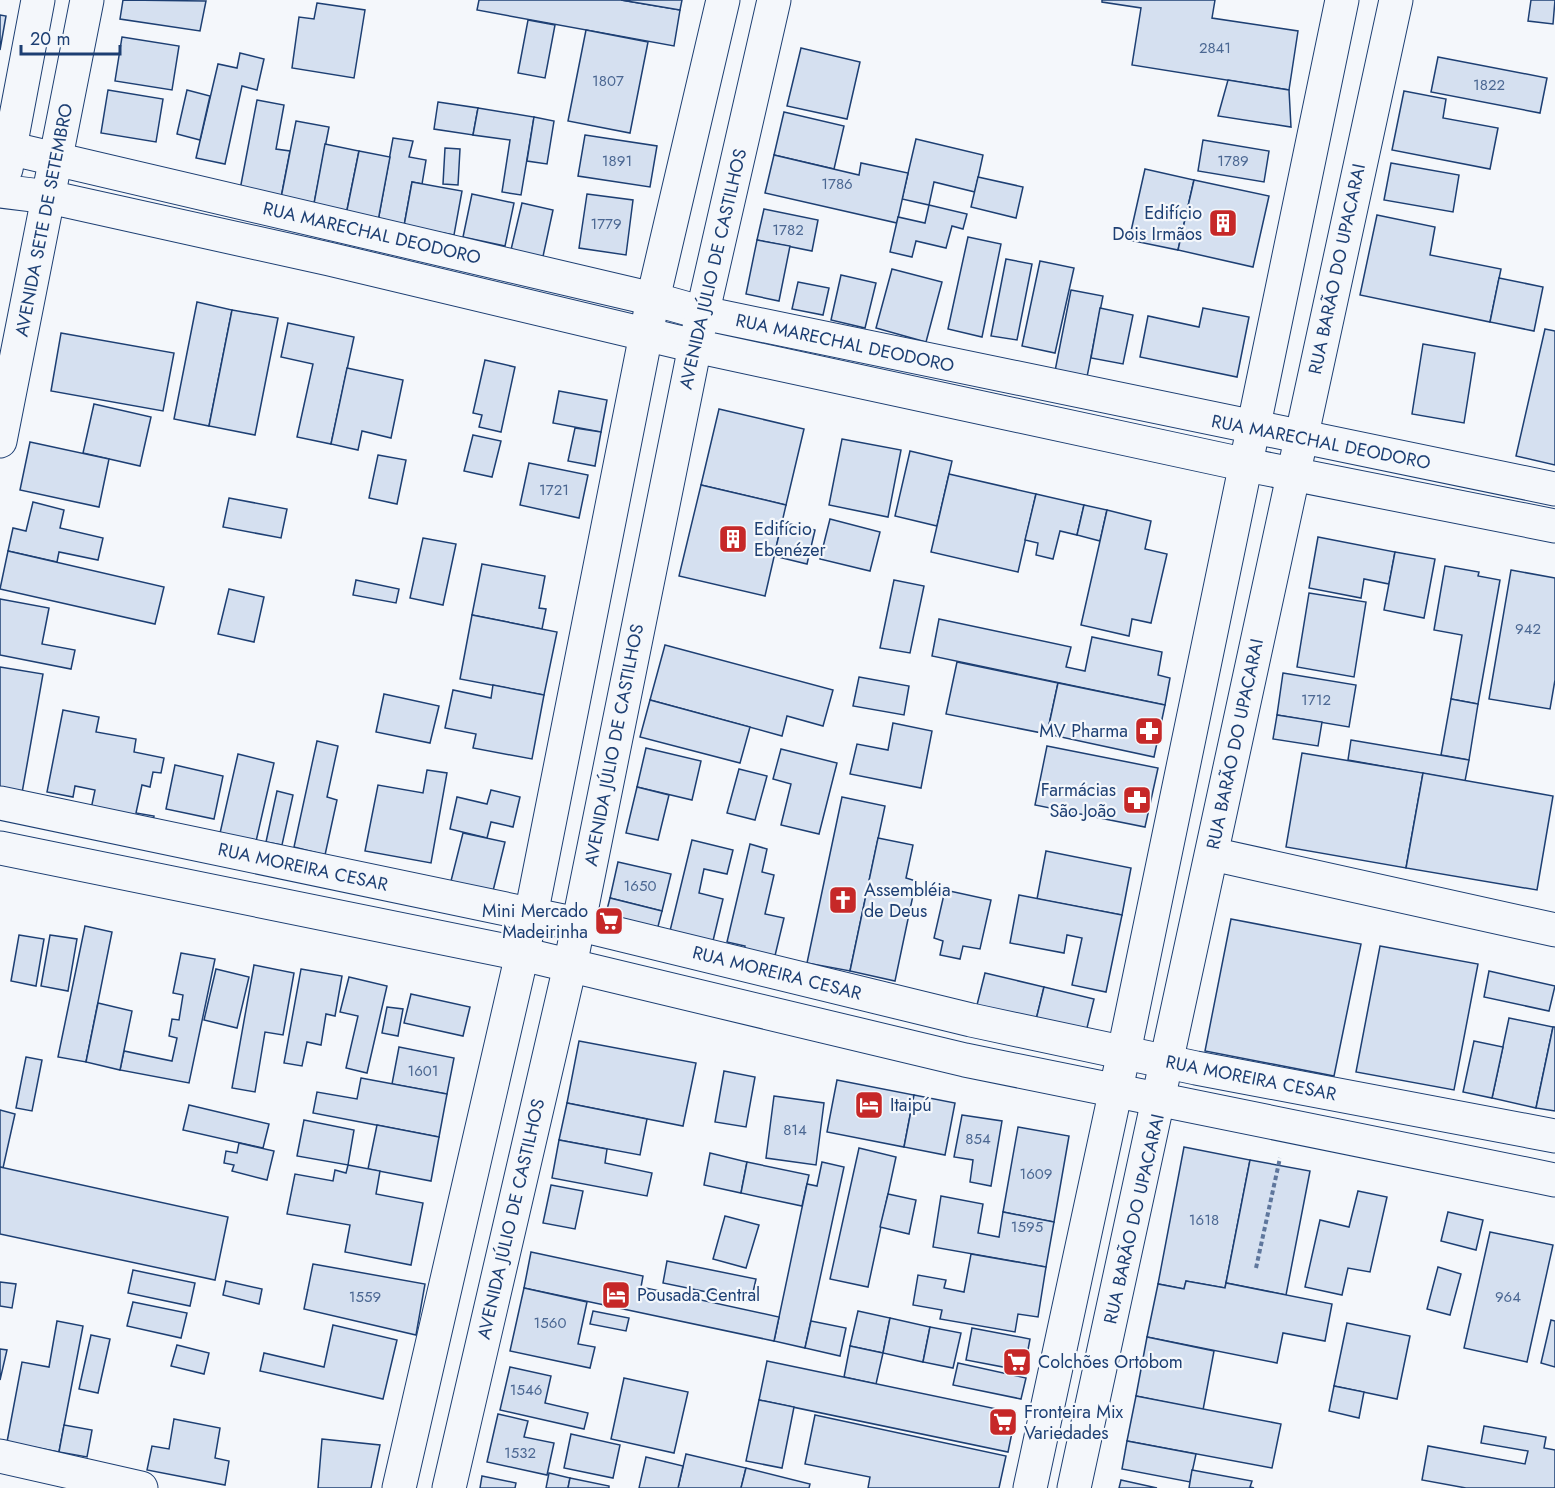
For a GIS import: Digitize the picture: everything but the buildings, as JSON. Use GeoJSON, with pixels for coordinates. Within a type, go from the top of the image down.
{"type":"FeatureCollection","features":[{"type":"Feature","properties":{"kind":"street"},"geometry":{"type":"LineString","coordinates":[[399,1488],[531,915],[653,299],[723,0]]}},
{"type":"Feature","properties":{"kind":"street","name":"AVENIDA JÚLIO DE CASTILHOS"},"geometry":{"type":"LineString","coordinates":[[449,1488],[570,966],[695,346],[774,0]]}},
{"type":"Feature","properties":{"kind":"street"},"geometry":{"type":"LineString","coordinates":[[1030,1488],[1124,1052],[1342,0]]}},
{"type":"Feature","properties":{"kind":"street","name":"RUA BARÃO DO UPACARAI"},"geometry":{"type":"LineString","coordinates":[[1074,1488],[1161,1100],[1167,1062],[1300,438],[1396,0]]}},
{"type":"Feature","properties":{"kind":"street"},"geometry":{"type":"LineString","coordinates":[[0,193],[5,147],[38,2],[86,8]]}},
{"type":"Feature","properties":{"kind":"street","name":"AVENIDA SETE DE SETEMBRO"},"geometry":{"type":"LineString","coordinates":[[0,441],[86,8]]}},
{"type":"Feature","properties":{"kind":"street"},"geometry":{"type":"LineString","coordinates":[[714,36],[764,46]]}},
{"type":"Feature","properties":{"kind":"street","name":"RUA MARECHAL DEODORO"},"geometry":{"type":"LineString","coordinates":[[5,147],[653,299],[703,314],[1253,429],[1555,489]]}},
{"type":"Feature","properties":{"kind":"street"},"geometry":{"type":"LineString","coordinates":[[1308,165],[1357,176]]}},
{"type":"Feature","properties":{"kind":"street","name":"RUA MARECHAL DEODORO"},"geometry":{"type":"LineString","coordinates":[[0,193],[50,197],[695,346],[1247,465],[1555,526]]}},
{"type":"Feature","properties":{"kind":"street"},"geometry":{"type":"LineString","coordinates":[[329,260],[336,225]]}},
{"type":"Feature","properties":{"kind":"street"},"geometry":{"type":"LineString","coordinates":[[485,296],[493,261]]}},
{"type":"Feature","properties":{"kind":"street"},"geometry":{"type":"LineString","coordinates":[[970,405],[976,371]]}},
{"type":"Feature","properties":{"kind":"street"},"geometry":{"type":"LineString","coordinates":[[618,473],[667,483]]}},
{"type":"Feature","properties":{"kind":"street"},"geometry":{"type":"LineString","coordinates":[[563,752],[610,765]]}},
{"type":"Feature","properties":{"kind":"street","name":"RUA MOREIRA CESAR"},"geometry":{"type":"LineString","coordinates":[[0,803],[578,924],[971,1020],[1167,1062],[1555,1136]]}},
{"type":"Feature","properties":{"kind":"street"},"geometry":{"type":"LineString","coordinates":[[86,866],[96,823]]}},
{"type":"Feature","properties":{"kind":"street"},"geometry":{"type":"LineString","coordinates":[[0,848],[522,954],[965,1060],[1555,1180]]}},
{"type":"Feature","properties":{"kind":"street"},"geometry":{"type":"LineString","coordinates":[[1212,854],[1555,930]]}},
{"type":"Feature","properties":{"kind":"street"},"geometry":{"type":"LineString","coordinates":[[338,917],[345,876]]}},
{"type":"Feature","properties":{"kind":"street"},"geometry":{"type":"LineString","coordinates":[[710,1000],[721,959]]}},
{"type":"Feature","properties":{"kind":"street"},"geometry":{"type":"LineString","coordinates":[[965,1060],[971,1020]]}},
{"type":"Feature","properties":{"kind":"street"},"geometry":{"type":"LineString","coordinates":[[1459,1160],[1467,1119]]}},
{"type":"Feature","properties":{"kind":"street"},"geometry":{"type":"LineString","coordinates":[[0,1456],[89,1482],[141,1488]]}},
{"type":"Feature","properties":{"kind":"path"},"geometry":{"type":"LineString","coordinates":[[1256,1268],[1287,1125]]}},
{"type":"Feature","properties":{"kind":"place","name":"Edifício Dois Irmãos"},"geometry":{"type":"Point","coordinates":[1223,223]}},
{"type":"Feature","properties":{"kind":"place","name":"Edifício Ebenézer"},"geometry":{"type":"Point","coordinates":[733,539]}},
{"type":"Feature","properties":{"kind":"place","name":"MV Pharma"},"geometry":{"type":"Point","coordinates":[1149,731]}},
{"type":"Feature","properties":{"kind":"place","name":"Farmácias São João"},"geometry":{"type":"Point","coordinates":[1137,800]}},
{"type":"Feature","properties":{"kind":"place","name":"Assembléia de Deus"},"geometry":{"type":"Point","coordinates":[843,900]}},
{"type":"Feature","properties":{"kind":"place","name":"Mini Mercado Madeirinha"},"geometry":{"type":"Point","coordinates":[609,921]}},
{"type":"Feature","properties":{"kind":"place","name":"Itaipú"},"geometry":{"type":"Point","coordinates":[869,1105]}},
{"type":"Feature","properties":{"kind":"place","name":"Pousada Central"},"geometry":{"type":"Point","coordinates":[616,1295]}},
{"type":"Feature","properties":{"kind":"place","name":"Colchões Ortobom"},"geometry":{"type":"Point","coordinates":[1017,1362]}},
{"type":"Feature","properties":{"kind":"place","name":"Fronteira Mix Variedades"},"geometry":{"type":"Point","coordinates":[1003,1422]}}]}
